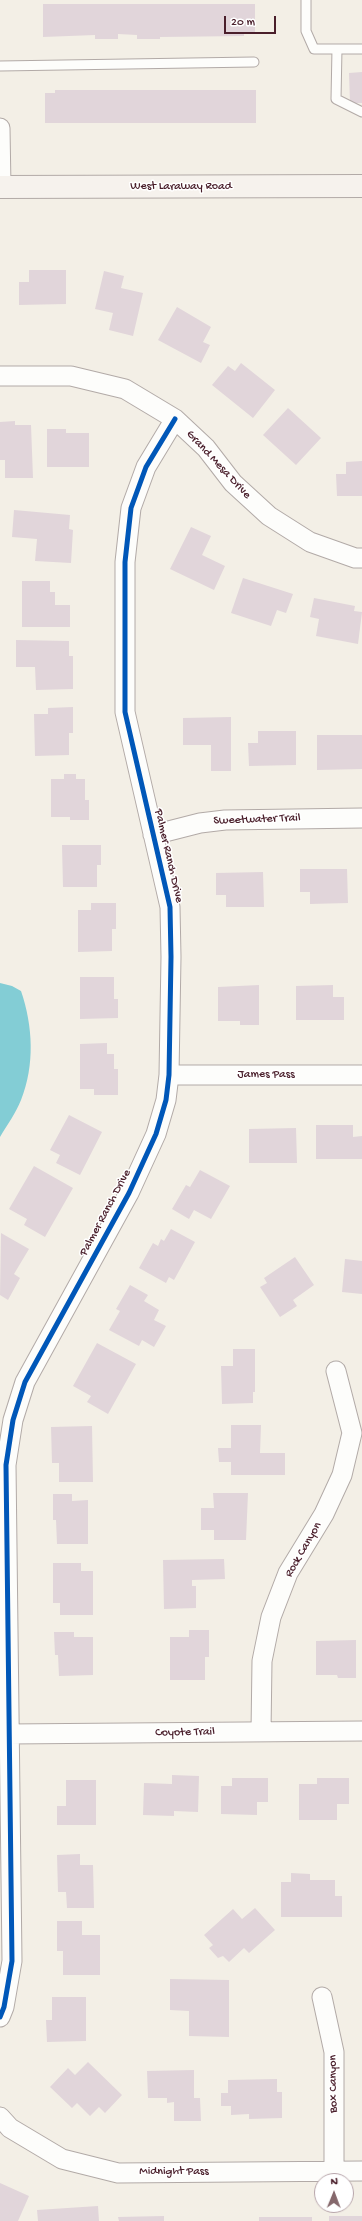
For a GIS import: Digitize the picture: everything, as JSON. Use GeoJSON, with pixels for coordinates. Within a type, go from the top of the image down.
{"type":"FeatureCollection","features":[{"type":"Feature","properties":{"kind":"main road","name":"West Laraway Road"},"geometry":{"type":"LineString","coordinates":[[1,187],[362,186]]}},
{"type":"Feature","properties":{"kind":"street"},"geometry":{"type":"LineString","coordinates":[[0,128],[1,187]]}},
{"type":"Feature","properties":{"kind":"street","name":"Grand Mesa Drive"},"geometry":{"type":"LineString","coordinates":[[0,376],[71,376],[125,389],[175,419],[206,448],[234,484],[269,516],[310,542],[355,558],[362,558]]}},
{"type":"Feature","properties":{"kind":"street","name":"Palmer Ranch Drive"},"geometry":{"type":"LineString","coordinates":[[0,2017],[4,2007],[12,1961],[8,1734],[6,1465],[13,1420],[25,1382],[129,1193],[156,1134],[166,1100],[169,1075],[171,957],[170,907],[125,712],[125,562],[131,508],[146,467],[175,419]]}},
{"type":"Feature","properties":{"kind":"street","name":"Sweetwater Trail"},"geometry":{"type":"LineString","coordinates":[[153,835],[200,823],[224,820],[362,818]]}},
{"type":"Feature","properties":{"kind":"street","name":"James Pass"},"geometry":{"type":"LineString","coordinates":[[169,1075],[362,1075]]}},
{"type":"Feature","properties":{"kind":"street","name":"Rock Canyon"},"geometry":{"type":"LineString","coordinates":[[261,1732],[262,1660],[271,1617],[288,1573],[324,1514],[342,1475],[352,1433],[336,1371]]}},
{"type":"Feature","properties":{"kind":"street","name":"Coyote Trail"},"geometry":{"type":"LineString","coordinates":[[8,1734],[362,1731]]}},
{"type":"Feature","properties":{"kind":"street","name":"Box Canyon"},"geometry":{"type":"LineString","coordinates":[[322,1997],[334,2052],[334,2172]]}},
{"type":"Feature","properties":{"kind":"street","name":"Midnight Pass"},"geometry":{"type":"LineString","coordinates":[[0,2118],[10,2128],[62,2159],[118,2172],[362,2172]]}},
{"type":"Feature","properties":{"kind":"lane"},"geometry":{"type":"LineString","coordinates":[[306,0],[306,31],[314,49],[362,49]]}},
{"type":"Feature","properties":{"kind":"lane"},"geometry":{"type":"LineString","coordinates":[[337,49],[336,99],[362,112]]}},
{"type":"Feature","properties":{"kind":"lane"},"geometry":{"type":"LineString","coordinates":[[0,66],[254,62]]}},
{"type":"Feature","properties":{"kind":"water"},"geometry":{"type":"Polygon","coordinates":[[[0,983],[12,986],[21,991],[28,1018],[31,1046],[29,1073],[26,1087],[17,1110],[0,1137],[0,983]]]}},
{"type":"Feature","properties":{"kind":"building"},"geometry":{"type":"Polygon","coordinates":[[[43,4],[255,4],[255,33],[244,33],[244,36],[160,37],[160,39],[137,39],[137,35],[118,34],[118,39],[95,39],[95,35],[43,37],[43,4]]]}},
{"type":"Feature","properties":{"kind":"building"},"geometry":{"type":"Polygon","coordinates":[[[362,72],[362,103],[350,103],[349,73],[362,72]]]}},
{"type":"Feature","properties":{"kind":"building"},"geometry":{"type":"Polygon","coordinates":[[[55,90],[256,90],[256,123],[45,123],[45,93],[55,93],[55,90]]]}},
{"type":"Feature","properties":{"kind":"building"},"geometry":{"type":"Polygon","coordinates":[[[29,270],[66,270],[66,304],[19,305],[19,282],[29,282],[29,270]]]}},
{"type":"Feature","properties":{"kind":"building"},"geometry":{"type":"Polygon","coordinates":[[[104,271],[124,276],[121,288],[143,293],[133,336],[109,330],[113,313],[95,309],[104,271]]]}},
{"type":"Feature","properties":{"kind":"building"},"geometry":{"type":"Polygon","coordinates":[[[177,307],[211,327],[203,342],[210,345],[201,363],[158,340],[177,307]]]}},
{"type":"Feature","properties":{"kind":"building"},"geometry":{"type":"Polygon","coordinates":[[[241,363],[275,390],[253,418],[212,385],[228,366],[235,371],[241,363]]]}},
{"type":"Feature","properties":{"kind":"building"},"geometry":{"type":"Polygon","coordinates":[[[288,408],[321,438],[296,465],[263,435],[288,408]]]}},
{"type":"Feature","properties":{"kind":"building"},"geometry":{"type":"Polygon","coordinates":[[[15,421],[15,425],[31,425],[33,478],[5,478],[5,460],[0,460],[0,422],[15,421]]]}},
{"type":"Feature","properties":{"kind":"building"},"geometry":{"type":"Polygon","coordinates":[[[47,429],[66,429],[66,433],[89,433],[89,467],[47,467],[47,429]]]}},
{"type":"Feature","properties":{"kind":"building"},"geometry":{"type":"Polygon","coordinates":[[[362,461],[362,496],[337,496],[336,474],[346,474],[346,462],[362,461]]]}},
{"type":"Feature","properties":{"kind":"building"},"geometry":{"type":"Polygon","coordinates":[[[14,510],[70,515],[69,529],[73,530],[71,563],[35,561],[37,539],[12,537],[14,510]]]}},
{"type":"Feature","properties":{"kind":"building"},"geometry":{"type":"Polygon","coordinates":[[[191,527],[211,536],[202,555],[225,566],[214,590],[170,569],[191,527]]]}},
{"type":"Feature","properties":{"kind":"building"},"geometry":{"type":"Polygon","coordinates":[[[243,578],[293,594],[286,613],[277,610],[271,626],[231,613],[243,578]]]}},
{"type":"Feature","properties":{"kind":"building"},"geometry":{"type":"Polygon","coordinates":[[[22,581],[50,581],[50,592],[55,592],[55,605],[70,605],[70,627],[22,627],[22,581]]]}},
{"type":"Feature","properties":{"kind":"building"},"geometry":{"type":"Polygon","coordinates":[[[314,598],[355,606],[354,611],[362,612],[358,644],[316,636],[319,619],[310,617],[314,598]]]}},
{"type":"Feature","properties":{"kind":"building"},"geometry":{"type":"Polygon","coordinates":[[[16,640],[69,641],[69,656],[73,656],[73,689],[36,690],[35,667],[16,667],[16,640]]]}},
{"type":"Feature","properties":{"kind":"building"},"geometry":{"type":"Polygon","coordinates":[[[73,707],[73,733],[69,733],[69,755],[35,756],[34,714],[48,714],[48,708],[73,707]]]}},
{"type":"Feature","properties":{"kind":"building"},"geometry":{"type":"Polygon","coordinates":[[[231,717],[231,771],[211,771],[211,745],[183,745],[183,718],[231,717]]]}},
{"type":"Feature","properties":{"kind":"building"},"geometry":{"type":"Polygon","coordinates":[[[258,731],[296,731],[296,765],[249,766],[248,743],[258,743],[258,731]]]}},
{"type":"Feature","properties":{"kind":"building"},"geometry":{"type":"Polygon","coordinates":[[[317,735],[362,735],[362,769],[317,770],[317,735]]]}},
{"type":"Feature","properties":{"kind":"building"},"geometry":{"type":"Polygon","coordinates":[[[64,774],[76,774],[76,779],[85,779],[85,800],[89,800],[89,820],[70,820],[70,817],[51,817],[51,779],[64,779],[64,774]]]}},
{"type":"Feature","properties":{"kind":"building"},"geometry":{"type":"Polygon","coordinates":[[[62,845],[101,845],[101,865],[97,865],[97,887],[63,887],[62,845]]]}},
{"type":"Feature","properties":{"kind":"building"},"geometry":{"type":"Polygon","coordinates":[[[300,869],[347,869],[348,903],[310,904],[310,892],[300,892],[300,869]]]}},
{"type":"Feature","properties":{"kind":"building"},"geometry":{"type":"Polygon","coordinates":[[[263,872],[264,907],[226,907],[226,895],[216,895],[216,873],[263,872]]]}},
{"type":"Feature","properties":{"kind":"building"},"geometry":{"type":"Polygon","coordinates":[[[91,903],[116,903],[116,929],[112,929],[112,951],[78,952],[78,910],[91,910],[91,903]]]}},
{"type":"Feature","properties":{"kind":"building"},"geometry":{"type":"Polygon","coordinates":[[[80,977],[114,977],[114,999],[118,999],[118,1018],[80,1019],[80,977]]]}},
{"type":"Feature","properties":{"kind":"building"},"geometry":{"type":"Polygon","coordinates":[[[259,985],[259,1025],[240,1025],[240,1021],[218,1021],[218,987],[259,985]]]}},
{"type":"Feature","properties":{"kind":"building"},"geometry":{"type":"Polygon","coordinates":[[[333,985],[333,997],[344,997],[344,1020],[296,1020],[296,986],[333,985]]]}},
{"type":"Feature","properties":{"kind":"building"},"geometry":{"type":"Polygon","coordinates":[[[107,1043],[107,1054],[114,1054],[114,1069],[118,1069],[118,1095],[94,1095],[94,1089],[80,1089],[80,1044],[107,1043]]]}},
{"type":"Feature","properties":{"kind":"building"},"geometry":{"type":"Polygon","coordinates":[[[69,1115],[102,1132],[80,1175],[56,1163],[60,1155],[50,1150],[69,1115]]]}},
{"type":"Feature","properties":{"kind":"building"},"geometry":{"type":"Polygon","coordinates":[[[316,1125],[353,1125],[353,1137],[362,1136],[362,1159],[316,1159],[316,1125]]]}},
{"type":"Feature","properties":{"kind":"building"},"geometry":{"type":"Polygon","coordinates":[[[296,1128],[297,1163],[249,1163],[249,1129],[296,1128]]]}},
{"type":"Feature","properties":{"kind":"building"},"geometry":{"type":"Polygon","coordinates":[[[34,1166],[73,1188],[45,1237],[24,1225],[27,1219],[9,1209],[34,1166]]]}},
{"type":"Feature","properties":{"kind":"building"},"geometry":{"type":"Polygon","coordinates":[[[200,1170],[230,1186],[211,1219],[194,1210],[189,1219],[172,1209],[186,1185],[190,1187],[200,1170]]]}},
{"type":"Feature","properties":{"kind":"building"},"geometry":{"type":"Polygon","coordinates":[[[171,1229],[195,1242],[174,1280],[169,1277],[166,1283],[139,1268],[153,1243],[158,1246],[161,1239],[164,1241],[171,1229]]]}},
{"type":"Feature","properties":{"kind":"building"},"geometry":{"type":"Polygon","coordinates":[[[1,1233],[29,1249],[14,1274],[20,1278],[8,1300],[0,1295],[1,1233]]]}},
{"type":"Feature","properties":{"kind":"building"},"geometry":{"type":"Polygon","coordinates":[[[295,1257],[314,1285],[293,1300],[297,1306],[280,1317],[260,1287],[267,1283],[264,1278],[295,1257]]]}},
{"type":"Feature","properties":{"kind":"building"},"geometry":{"type":"Polygon","coordinates":[[[345,1259],[362,1261],[362,1294],[342,1292],[345,1259]]]}},
{"type":"Feature","properties":{"kind":"building"},"geometry":{"type":"Polygon","coordinates":[[[130,1285],[148,1295],[144,1301],[159,1310],[154,1320],[166,1326],[154,1347],[142,1340],[139,1346],[109,1330],[120,1311],[116,1309],[130,1285]]]}},
{"type":"Feature","properties":{"kind":"building"},"geometry":{"type":"Polygon","coordinates":[[[97,1343],[136,1364],[108,1414],[87,1402],[91,1396],[73,1386],[97,1343]]]}},
{"type":"Feature","properties":{"kind":"building"},"geometry":{"type":"Polygon","coordinates":[[[233,1349],[255,1349],[255,1392],[253,1392],[253,1403],[222,1404],[221,1366],[233,1366],[233,1349]]]}},
{"type":"Feature","properties":{"kind":"building"},"geometry":{"type":"Polygon","coordinates":[[[231,1425],[261,1425],[260,1453],[285,1453],[285,1475],[231,1475],[231,1462],[219,1462],[218,1448],[231,1448],[231,1425]]]}},
{"type":"Feature","properties":{"kind":"building"},"geometry":{"type":"Polygon","coordinates":[[[92,1426],[93,1482],[59,1482],[59,1463],[52,1463],[51,1427],[92,1426]]]}},
{"type":"Feature","properties":{"kind":"building"},"geometry":{"type":"Polygon","coordinates":[[[213,1493],[248,1493],[246,1540],[214,1540],[214,1530],[201,1530],[201,1508],[214,1508],[213,1493]]]}},
{"type":"Feature","properties":{"kind":"building"},"geometry":{"type":"Polygon","coordinates":[[[53,1494],[72,1494],[72,1501],[88,1500],[88,1544],[57,1544],[56,1520],[53,1520],[53,1494]]]}},
{"type":"Feature","properties":{"kind":"building"},"geometry":{"type":"Polygon","coordinates":[[[224,1559],[225,1579],[192,1580],[192,1586],[196,1586],[196,1608],[164,1609],[163,1560],[224,1559]]]}},
{"type":"Feature","properties":{"kind":"building"},"geometry":{"type":"Polygon","coordinates":[[[53,1563],[81,1563],[81,1571],[93,1571],[93,1615],[60,1615],[60,1603],[53,1603],[53,1563]]]}},
{"type":"Feature","properties":{"kind":"building"},"geometry":{"type":"Polygon","coordinates":[[[189,1630],[209,1630],[209,1657],[205,1657],[205,1680],[170,1680],[170,1637],[189,1637],[189,1630]]]}},
{"type":"Feature","properties":{"kind":"building"},"geometry":{"type":"Polygon","coordinates":[[[54,1632],[74,1632],[74,1637],[93,1637],[93,1675],[59,1676],[58,1655],[55,1655],[54,1632]]]}},
{"type":"Feature","properties":{"kind":"building"},"geometry":{"type":"Polygon","coordinates":[[[356,1640],[356,1678],[338,1678],[337,1675],[316,1675],[316,1641],[356,1640]]]}},
{"type":"Feature","properties":{"kind":"building"},"geometry":{"type":"Polygon","coordinates":[[[172,1775],[199,1776],[198,1812],[174,1811],[174,1816],[143,1815],[144,1783],[172,1784],[172,1775]]]}},
{"type":"Feature","properties":{"kind":"building"},"geometry":{"type":"Polygon","coordinates":[[[232,1778],[268,1778],[268,1802],[257,1802],[257,1815],[221,1814],[221,1786],[232,1786],[232,1778]]]}},
{"type":"Feature","properties":{"kind":"building"},"geometry":{"type":"Polygon","coordinates":[[[317,1778],[349,1778],[349,1804],[337,1804],[337,1820],[299,1820],[299,1784],[317,1784],[317,1778]]]}},
{"type":"Feature","properties":{"kind":"building"},"geometry":{"type":"Polygon","coordinates":[[[66,1780],[96,1780],[96,1825],[57,1825],[57,1806],[66,1806],[66,1780]]]}},
{"type":"Feature","properties":{"kind":"building"},"geometry":{"type":"Polygon","coordinates":[[[80,1854],[80,1865],[93,1865],[94,1908],[67,1908],[66,1892],[58,1892],[57,1855],[80,1854]]]}},
{"type":"Feature","properties":{"kind":"building"},"geometry":{"type":"Polygon","coordinates":[[[291,1873],[310,1874],[310,1880],[335,1880],[335,1896],[342,1896],[342,1917],[281,1917],[281,1882],[291,1882],[291,1873]]]}},
{"type":"Feature","properties":{"kind":"building"},"geometry":{"type":"Polygon","coordinates":[[[255,1908],[275,1930],[249,1953],[244,1948],[229,1962],[223,1956],[218,1958],[209,1948],[213,1945],[204,1935],[233,1909],[242,1919],[255,1908]]]}},
{"type":"Feature","properties":{"kind":"building"},"geometry":{"type":"Polygon","coordinates":[[[57,1921],[82,1921],[82,1935],[100,1935],[100,1975],[63,1975],[63,1951],[57,1951],[57,1921]]]}},
{"type":"Feature","properties":{"kind":"building"},"geometry":{"type":"Polygon","coordinates":[[[170,1979],[229,1980],[229,2037],[189,2036],[189,2011],[170,2010],[170,1979]]]}},
{"type":"Feature","properties":{"kind":"building"},"geometry":{"type":"Polygon","coordinates":[[[52,1997],[86,1997],[86,2041],[47,2042],[46,2020],[52,2020],[52,1997]]]}},
{"type":"Feature","properties":{"kind":"building"},"geometry":{"type":"Polygon","coordinates":[[[88,2062],[122,2095],[105,2113],[99,2107],[90,2116],[77,2103],[72,2108],[50,2087],[68,2068],[75,2075],[88,2062]]]}},
{"type":"Feature","properties":{"kind":"building"},"geometry":{"type":"Polygon","coordinates":[[[194,2070],[194,2098],[200,2098],[201,2121],[174,2121],[174,2102],[167,2103],[167,2098],[148,2098],[147,2071],[194,2070]]]}},
{"type":"Feature","properties":{"kind":"building"},"geometry":{"type":"Polygon","coordinates":[[[277,2079],[277,2092],[282,2092],[282,2118],[249,2119],[249,2114],[231,2115],[231,2106],[221,2106],[221,2093],[228,2093],[228,2080],[277,2079]]]}},
{"type":"Feature","properties":{"kind":"building"},"geometry":{"type":"Polygon","coordinates":[[[0,2183],[29,2196],[18,2221],[0,2221],[0,2183]]]}},
{"type":"Feature","properties":{"kind":"building"},"geometry":{"type":"Polygon","coordinates":[[[98,2206],[99,2221],[38,2221],[37,2210],[98,2206]]]}},
{"type":"Feature","properties":{"kind":"building"},"geometry":{"type":"Polygon","coordinates":[[[164,2216],[164,2221],[119,2221],[118,2217],[164,2216]]]}},
{"type":"Feature","properties":{"kind":"building"},"geometry":{"type":"Polygon","coordinates":[[[329,2216],[362,2216],[362,2221],[329,2221],[329,2216]]]}},
{"type":"Feature","properties":{"kind":"building"},"geometry":{"type":"Polygon","coordinates":[[[259,2217],[312,2217],[312,2221],[259,2221],[259,2217]]]}},
{"type":"Feature","properties":{"kind":"cycle path"},"geometry":{"type":"LineString","coordinates":[[0,2017],[4,2007],[12,1961],[6,1465],[13,1420],[25,1382],[129,1193],[156,1134],[166,1100],[169,1075],[171,957],[170,907],[125,712],[125,562],[131,508],[146,467],[175,419]]}}]}
